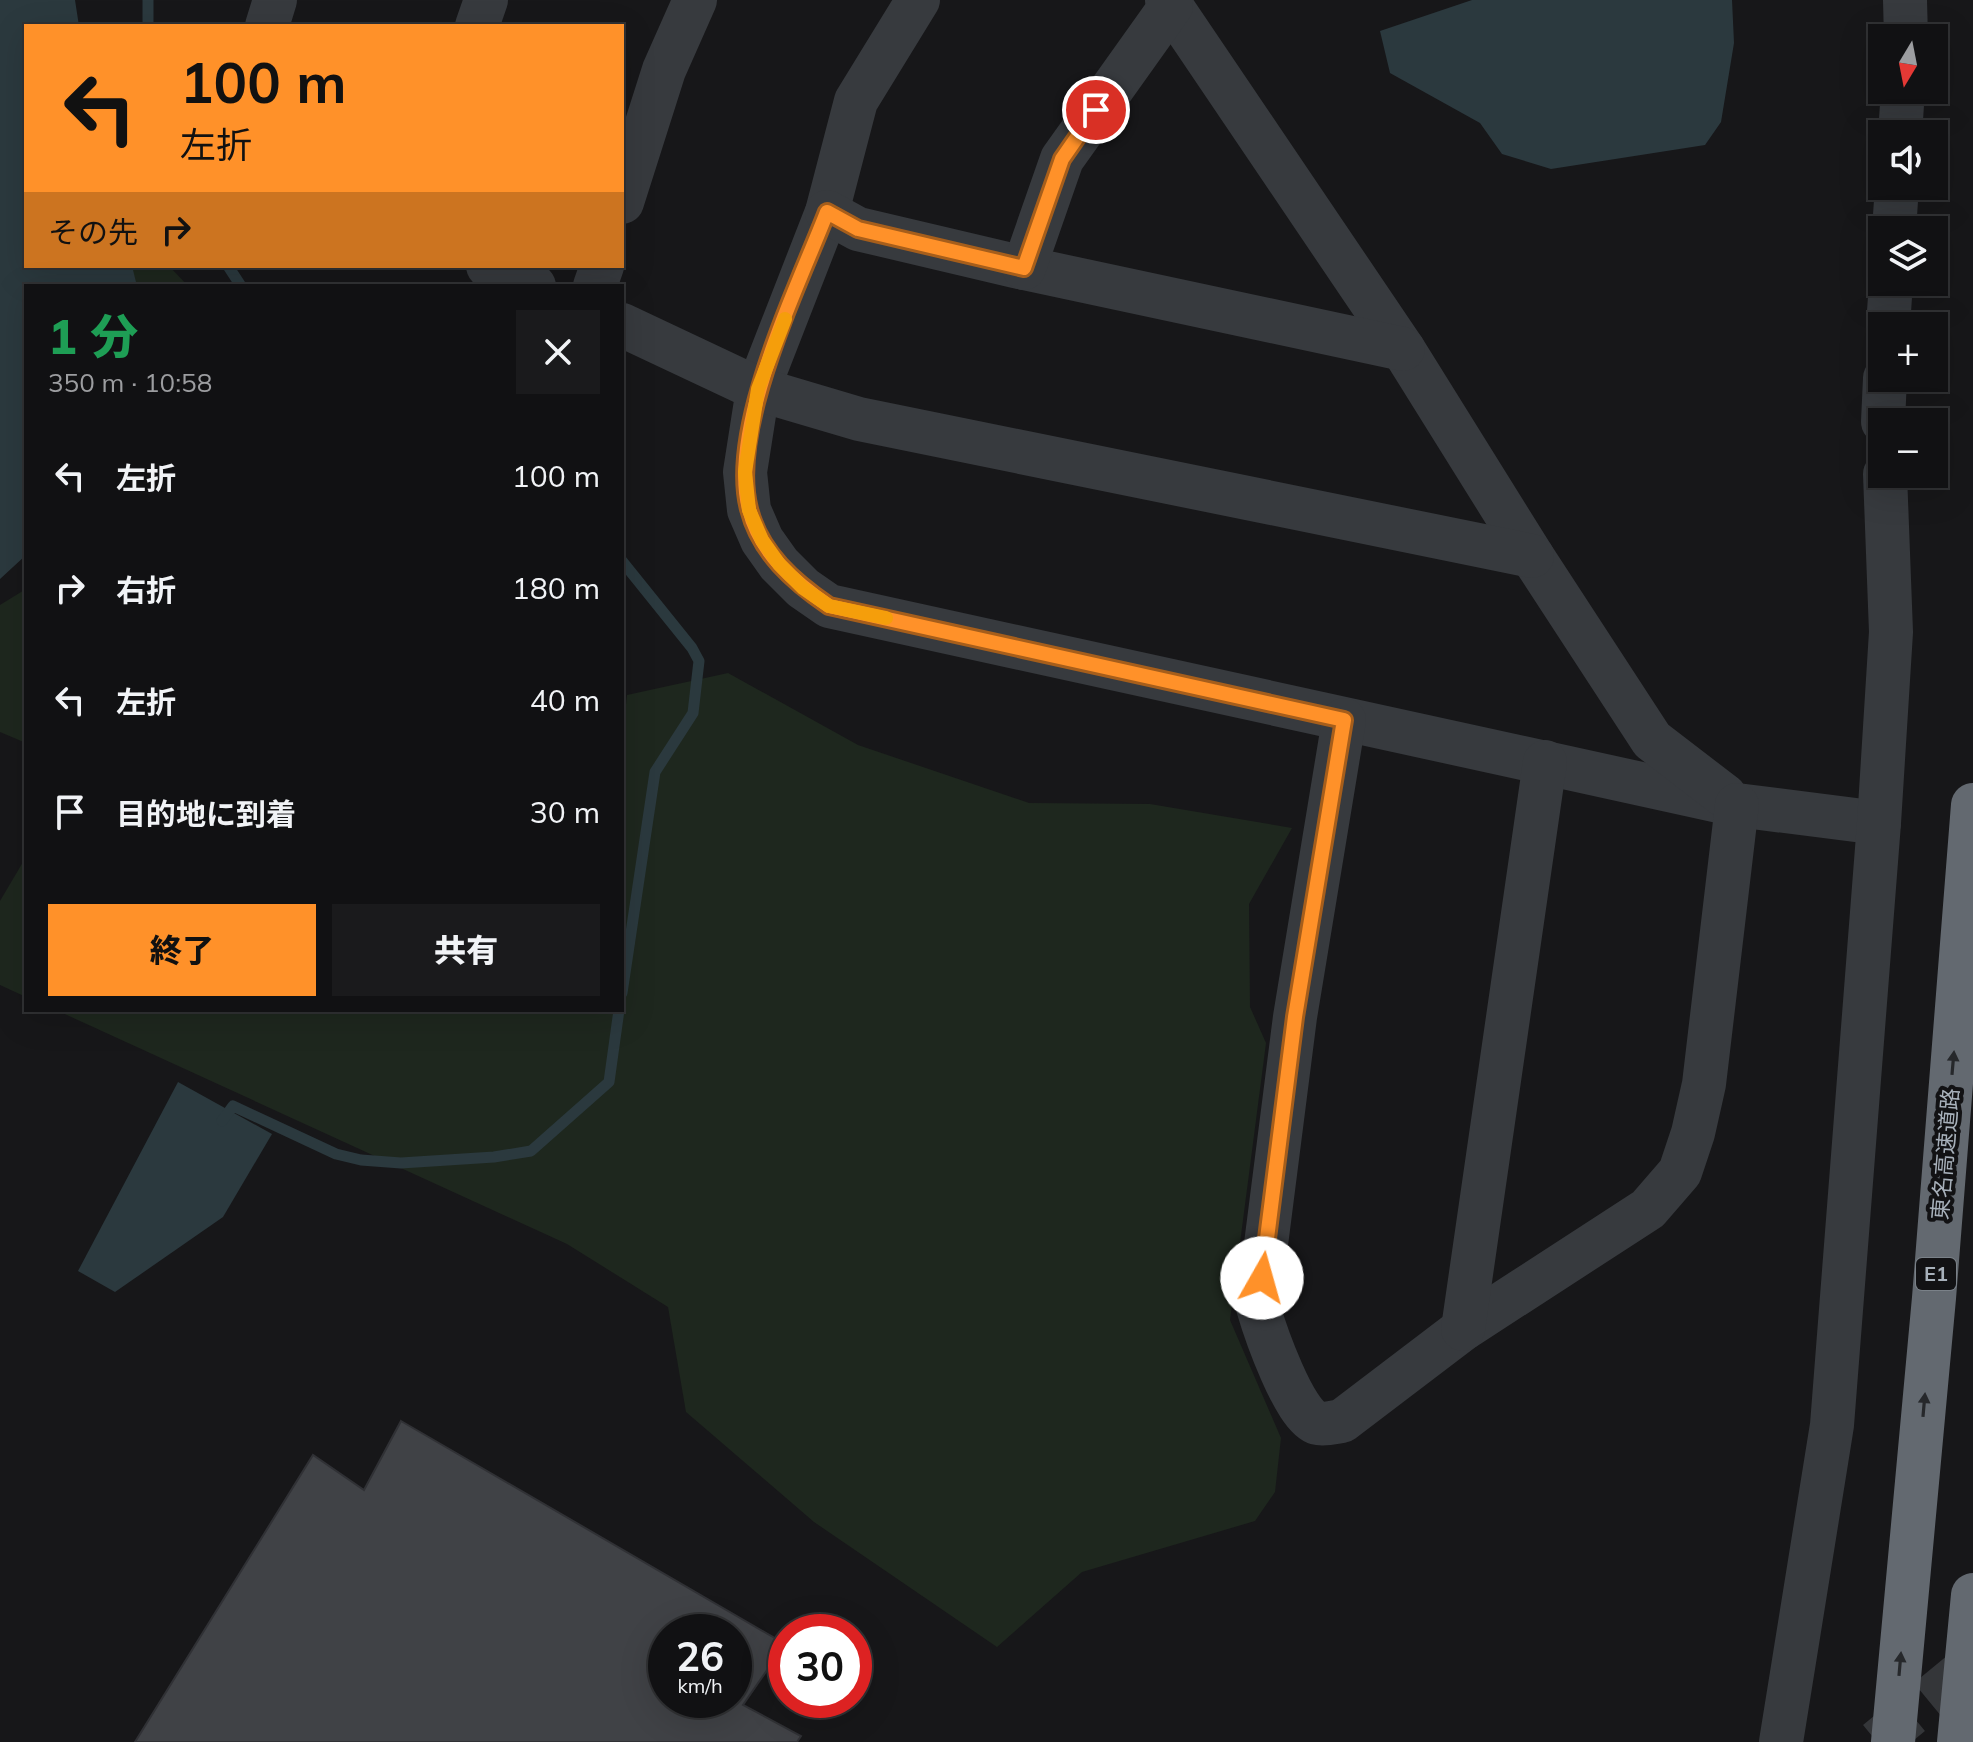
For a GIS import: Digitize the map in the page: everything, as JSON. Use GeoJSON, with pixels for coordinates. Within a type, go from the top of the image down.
{"type":"FeatureCollection","features":[{"type":"Feature","properties":{"kind":"highway","name":"東名高速道路"},"geometry":{"type":"LineString","coordinates":[[1893,1742],[1934,1298],[1973,805]]}},
{"type":"Feature","properties":{"kind":"highway"},"geometry":{"type":"LineString","coordinates":[[1959,1742],[1973,1595]]}},
{"type":"Feature","properties":{"kind":"street"},"geometry":{"type":"LineString","coordinates":[[268,24],[275,0]]}},
{"type":"Feature","properties":{"kind":"street"},"geometry":{"type":"LineString","coordinates":[[478,24],[486,0]]}},
{"type":"Feature","properties":{"kind":"street"},"geometry":{"type":"LineString","coordinates":[[624,196],[664,70],[695,0]]}},
{"type":"Feature","properties":{"kind":"street"},"geometry":{"type":"LineString","coordinates":[[918,0],[856,101],[827,212],[758,389],[745,472],[749,510],[762,540],[779,564],[803,588],[829,606],[1344,720],[1737,805],[1879,823]]}},
{"type":"Feature","properties":{"kind":"street"},"geometry":{"type":"LineString","coordinates":[[1905,0],[1906,24]]}},
{"type":"Feature","properties":{"kind":"street"},"geometry":{"type":"LineString","coordinates":[[1024,268],[1062,159],[1169,3],[1403,349],[1652,740],[1737,805]]}},
{"type":"Feature","properties":{"kind":"street"},"geometry":{"type":"LineString","coordinates":[[827,212],[858,229],[1403,349]]}},
{"type":"Feature","properties":{"kind":"street"},"geometry":{"type":"LineString","coordinates":[[493,268],[529,284]]}},
{"type":"Feature","properties":{"kind":"street"},"geometry":{"type":"LineString","coordinates":[[624,326],[758,389],[859,419],[1532,556]]}},
{"type":"Feature","properties":{"kind":"street"},"geometry":{"type":"LineString","coordinates":[[1781,1742],[1832,1425],[1891,632],[1886,488]]}},
{"type":"Feature","properties":{"kind":"street"},"geometry":{"type":"LineString","coordinates":[[1344,720],[1295,1017],[1258,1307],[1267,1337],[1300,1411],[1317,1423],[1342,1421],[1463,1329],[1648,1209],[1680,1172],[1704,1084],[1737,805]]}},
{"type":"Feature","properties":{"kind":"street"},"geometry":{"type":"LineString","coordinates":[[1463,1329],[1545,762]]}},
{"type":"Feature","properties":{"kind":"shaded area"},"geometry":{"type":"Polygon","coordinates":[[[0,0],[75,0],[79,24],[24,24],[24,268],[132,268],[136,284],[24,284],[24,557],[0,579],[0,0]]]}},
{"type":"Feature","properties":{"kind":"shaded area"},"geometry":{"type":"Polygon","coordinates":[[[1472,0],[1732,0],[1734,43],[1721,122],[1705,145],[1551,169],[1502,154],[1480,123],[1390,73],[1380,31],[1472,0]]]}},
{"type":"Feature","properties":{"kind":"shaded area"},"geometry":{"type":"Polygon","coordinates":[[[95,268],[171,268],[186,284],[115,284],[95,268]]]}},
{"type":"Feature","properties":{"kind":"shaded area"},"geometry":{"type":"Polygon","coordinates":[[[24,590],[24,742],[0,732],[0,605],[24,590]]]}},
{"type":"Feature","properties":{"kind":"shaded area"},"geometry":{"type":"Polygon","coordinates":[[[728,673],[858,745],[1029,803],[1150,804],[1292,828],[1249,904],[1250,1007],[1266,1043],[1230,1320],[1281,1438],[1275,1492],[1255,1521],[1082,1572],[997,1647],[814,1522],[686,1412],[668,1307],[567,1244],[60,1012],[624,1012],[624,723],[627,695],[728,673]]]}},
{"type":"Feature","properties":{"kind":"shaded area"},"geometry":{"type":"Polygon","coordinates":[[[24,860],[24,996],[0,985],[0,901],[24,860]]]}},
{"type":"Feature","properties":{"kind":"shaded area"},"geometry":{"type":"Polygon","coordinates":[[[178,1082],[272,1134],[223,1217],[115,1292],[78,1271],[178,1082]]]}},
{"type":"Feature","properties":{"kind":"building"},"geometry":{"type":"Polygon","coordinates":[[[401,1421],[733,1614],[648,1614],[648,1718],[752,1718],[752,1710],[801,1736],[797,1742],[135,1742],[313,1455],[364,1490],[401,1421]]]}},
{"type":"Feature","properties":{"kind":"building"},"geometry":{"type":"Polygon","coordinates":[[[752,1625],[768,1634],[768,1669],[752,1692],[752,1625]]]}},
{"type":"Feature","properties":{"kind":"waterway"},"geometry":{"type":"LineString","coordinates":[[148,0],[148,24]]}},
{"type":"Feature","properties":{"kind":"waterway"},"geometry":{"type":"LineString","coordinates":[[229,268],[240,284]]}},
{"type":"Feature","properties":{"kind":"waterway"},"geometry":{"type":"LineString","coordinates":[[624,563],[699,661],[693,713],[655,772],[624,980]]}},
{"type":"Feature","properties":{"kind":"waterway"},"geometry":{"type":"LineString","coordinates":[[222,1121],[233,1106],[336,1154],[361,1160],[401,1163],[494,1157],[531,1151],[609,1082],[619,1012]]}},
{"type":"Feature","properties":{"kind":"tunnel"},"geometry":{"type":"LineString","coordinates":[[1877,1742],[1973,1663]]}},
{"type":"Feature","properties":{"kind":"slow traffic"},"geometry":{"type":"LineString","coordinates":[[785,319],[758,389],[745,472],[749,510],[762,540],[779,564],[803,588],[829,606],[886,618]]}},
{"type":"Feature","properties":{"kind":"route"},"geometry":{"type":"LineString","coordinates":[[1096,110],[1062,159],[1024,268],[858,229],[827,212],[758,389],[745,472],[749,510],[762,540],[779,564],[803,588],[829,606],[1344,720],[1295,1017],[1262,1278]]}}]}
